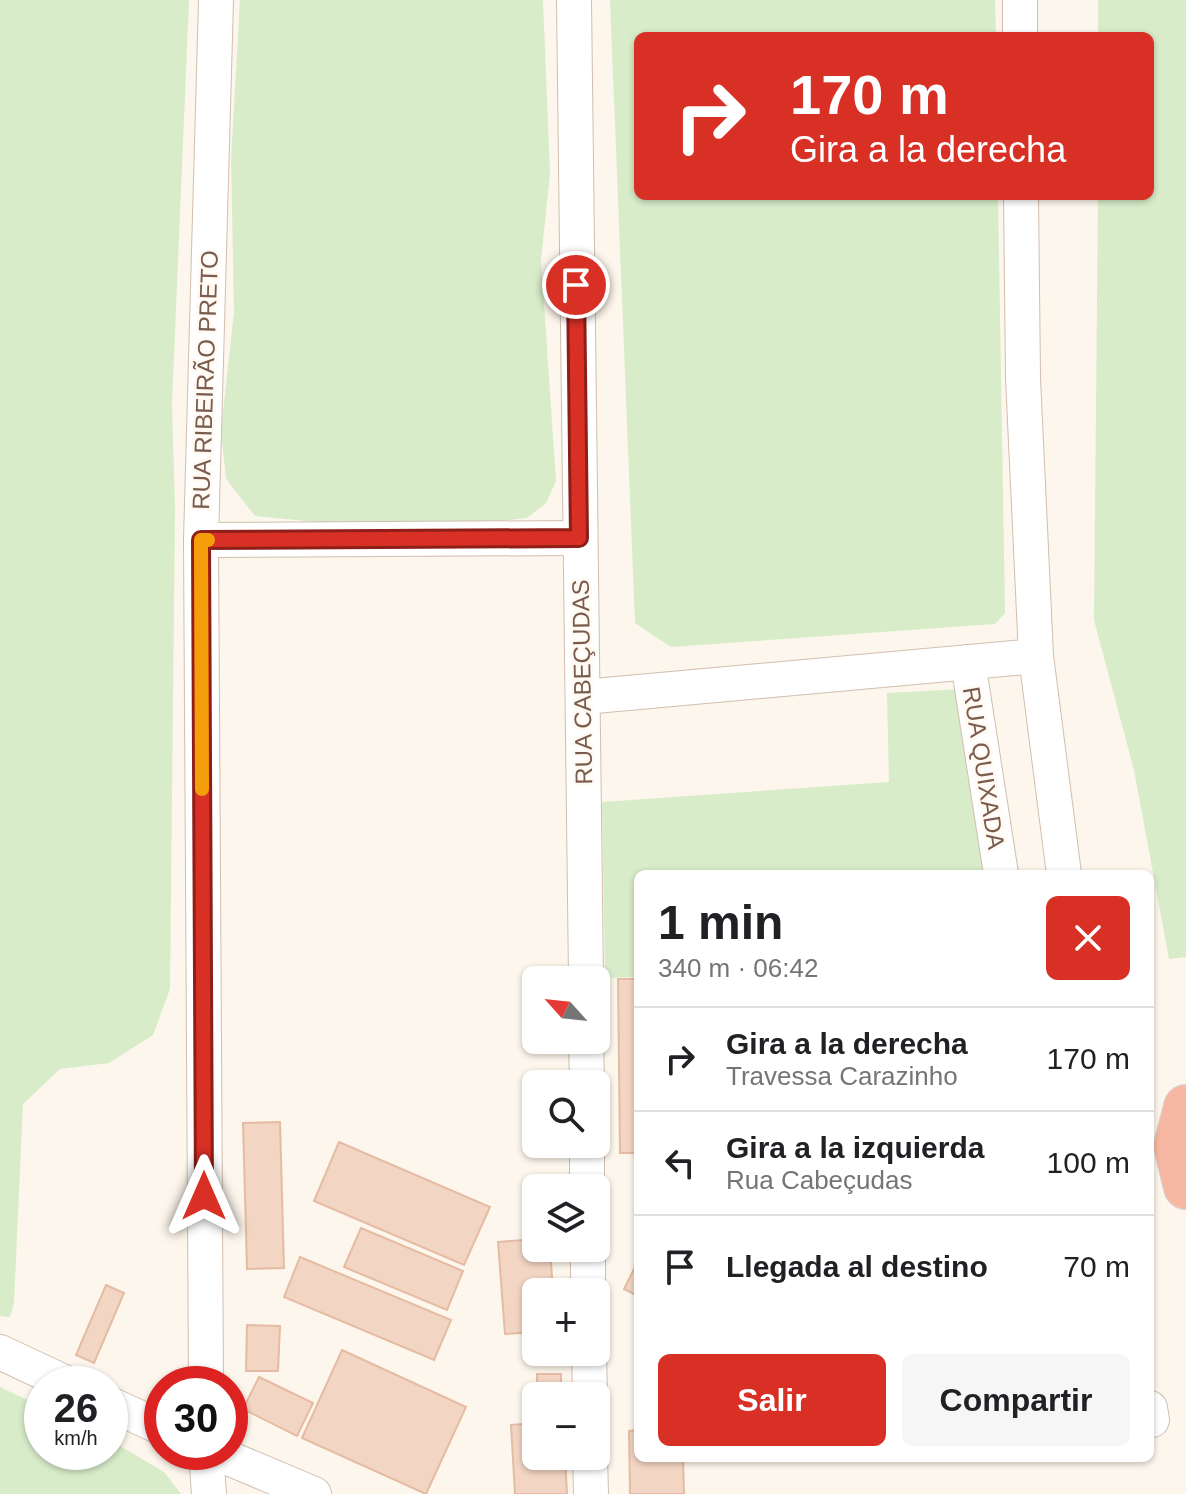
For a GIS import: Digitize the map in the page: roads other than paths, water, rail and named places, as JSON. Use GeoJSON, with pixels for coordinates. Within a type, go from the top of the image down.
{"type":"FeatureCollection","features":[{"type":"Feature","properties":{"kind":"highway"},"geometry":{"type":"LineString","coordinates":[[1186,1107],[1176,1146],[1186,1187]]}},
{"type":"Feature","properties":{"kind":"street","name":"RUA RIBEIRÃO PRETO"},"geometry":{"type":"LineString","coordinates":[[206,1366],[201,540],[216,0]]}},
{"type":"Feature","properties":{"kind":"street","name":"RUA CABEÇUDAS"},"geometry":{"type":"LineString","coordinates":[[574,0],[586,966]]}},
{"type":"Feature","properties":{"kind":"street"},"geometry":{"type":"LineString","coordinates":[[1020,0],[1020,32]]}},
{"type":"Feature","properties":{"kind":"street"},"geometry":{"type":"LineString","coordinates":[[1021,200],[1023,378],[1036,656],[1063,870]]}},
{"type":"Feature","properties":{"kind":"street"},"geometry":{"type":"LineString","coordinates":[[201,540],[579,538]]}},
{"type":"Feature","properties":{"kind":"street"},"geometry":{"type":"LineString","coordinates":[[584,697],[1036,656]]}},
{"type":"Feature","properties":{"kind":"street","name":"RUA QUIXADA"},"geometry":{"type":"LineString","coordinates":[[968,662],[1000,870]]}},
{"type":"Feature","properties":{"kind":"street"},"geometry":{"type":"LineString","coordinates":[[0,1352],[30,1366]]}},
{"type":"Feature","properties":{"kind":"street"},"geometry":{"type":"LineString","coordinates":[[248,1466],[314,1494]]}},
{"type":"Feature","properties":{"kind":"street"},"geometry":{"type":"LineString","coordinates":[[207,1470],[209,1494]]}},
{"type":"Feature","properties":{"kind":"street"},"geometry":{"type":"LineString","coordinates":[[590,1470],[591,1494]]}}]}
